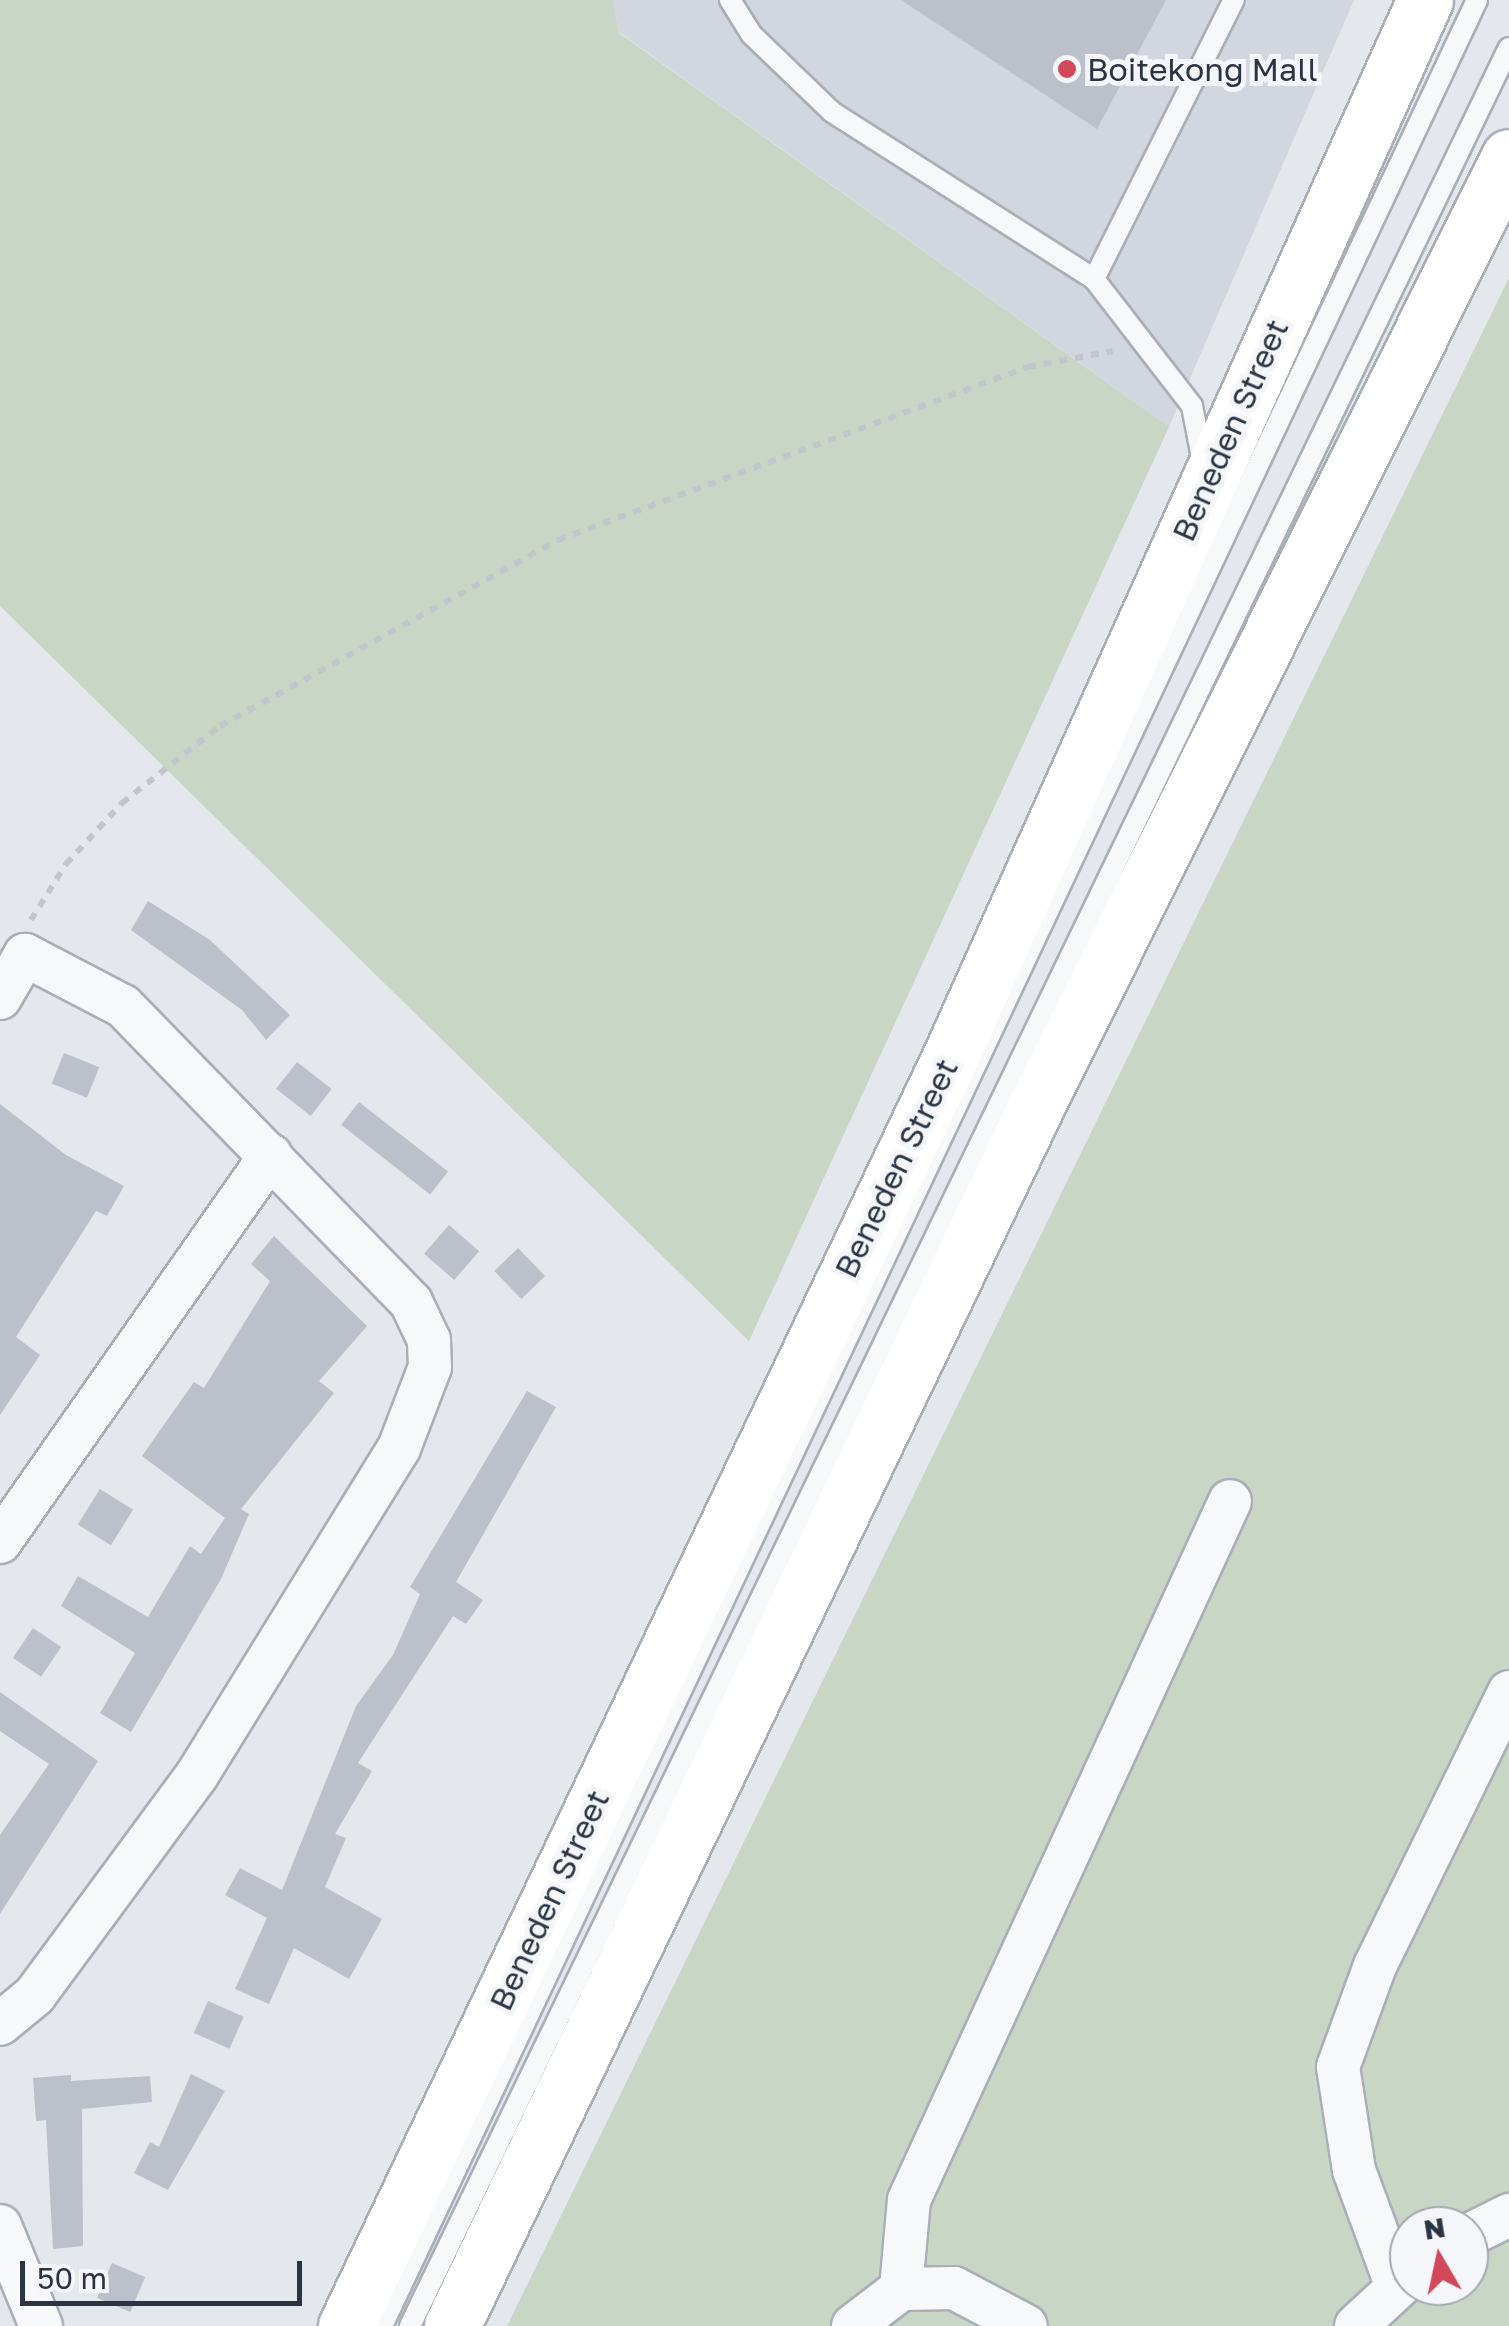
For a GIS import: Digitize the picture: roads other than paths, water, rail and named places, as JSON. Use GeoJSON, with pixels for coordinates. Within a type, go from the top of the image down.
{"type":"FeatureCollection","features":[{"type":"Feature","properties":{"kind":"main road","name":"Beneden Street"},"geometry":{"type":"LineString","coordinates":[[346,2326],[952,1053],[1206,480],[1425,0]]}},
{"type":"Feature","properties":{"kind":"main road"},"geometry":{"type":"LineString","coordinates":[[452,2326],[1045,1088],[1509,157]]}},
{"type":"Feature","properties":{"kind":"street"},"geometry":{"type":"LineString","coordinates":[[0,998],[25,955],[124,1006],[411,1302],[430,1340],[424,1393],[334,1554],[134,1869],[36,1995],[0,2024]]}},
{"type":"Feature","properties":{"kind":"street"},"geometry":{"type":"LineString","coordinates":[[0,1542],[271,1155]]}},
{"type":"Feature","properties":{"kind":"street"},"geometry":{"type":"LineString","coordinates":[[901,2289],[909,2200],[1230,1501]]}},
{"type":"Feature","properties":{"kind":"street"},"geometry":{"type":"LineString","coordinates":[[1389,2250],[1354,2170],[1338,2067],[1375,1966],[1506,1707]]}},
{"type":"Feature","properties":{"kind":"street"},"geometry":{"type":"LineString","coordinates":[[0,2226],[41,2326]]}},
{"type":"Feature","properties":{"kind":"street"},"geometry":{"type":"LineString","coordinates":[[853,2326],[901,2289],[954,2288],[1026,2326]]}},
{"type":"Feature","properties":{"kind":"street"},"geometry":{"type":"LineString","coordinates":[[1356,2326],[1389,2295]]}},
{"type":"Feature","properties":{"kind":"lane"},"geometry":{"type":"LineString","coordinates":[[730,0],[751,34],[832,112],[1094,280],[1149,344],[1192,406],[1206,480]]}},
{"type":"Feature","properties":{"kind":"lane"},"geometry":{"type":"LineString","coordinates":[[1094,280],[1234,0]]}},
{"type":"Feature","properties":{"kind":"lane"},"geometry":{"type":"LineString","coordinates":[[382,2326],[1477,0]]}},
{"type":"Feature","properties":{"kind":"lane"},"geometry":{"type":"LineString","coordinates":[[410,2326],[1509,48]]}},
{"type":"Feature","properties":{"kind":"place","name":"Boitekong Mall"},"geometry":{"type":"Point","coordinates":[1067,69]}}]}
